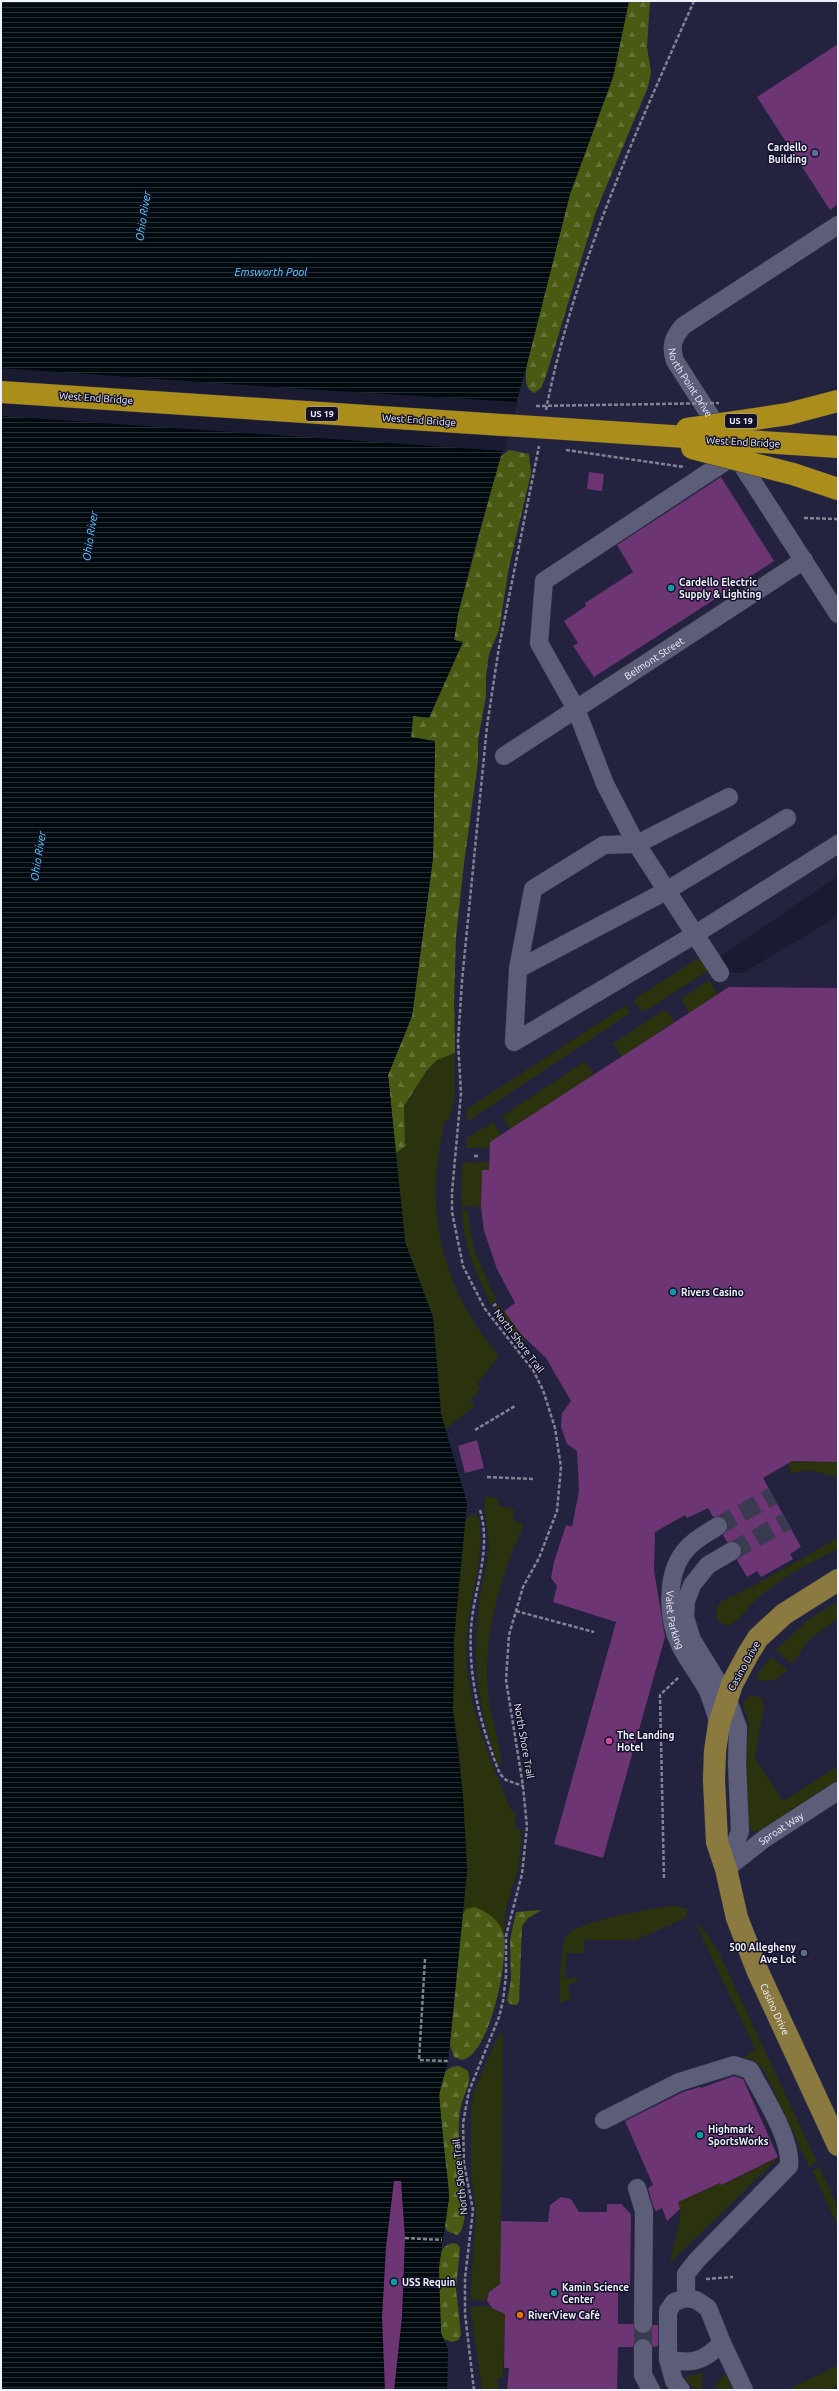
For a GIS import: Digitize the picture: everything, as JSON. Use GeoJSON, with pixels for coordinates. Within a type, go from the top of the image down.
{"type":"FeatureCollection","features":[{"type":"Feature","properties":{"kind":"highway","name":"West End Bridge"},"geometry":{"type":"LineString","coordinates":[[1,392],[642,436],[838,447]]}},
{"type":"Feature","properties":{"kind":"highway","name":"US 19"},"geometry":{"type":"LineString","coordinates":[[642,436],[788,414],[838,401]]}},
{"type":"Feature","properties":{"kind":"highway"},"geometry":{"type":"LineString","coordinates":[[642,436],[793,474],[838,489]]}},
{"type":"Feature","properties":{"kind":"main road","name":"Casino Drive"},"geometry":{"type":"LineString","coordinates":[[838,1580],[784,1614],[758,1638],[738,1672],[727,1696],[719,1724],[714,1751],[717,1842],[726,1869],[732,1902],[743,1937],[838,2145]]}},
{"type":"Feature","properties":{"kind":"street","name":"North Point Drive"},"geometry":{"type":"LineString","coordinates":[[838,225],[683,326],[675,335],[671,347],[675,361],[838,614]]}},
{"type":"Feature","properties":{"kind":"street"},"geometry":{"type":"LineString","coordinates":[[720,973],[636,844],[605,784],[576,710],[539,644],[544,581],[736,455]]}},
{"type":"Feature","properties":{"kind":"street","name":"Belmont Street"},"geometry":{"type":"LineString","coordinates":[[504,756],[804,560]]}},
{"type":"Feature","properties":{"kind":"street"},"geometry":{"type":"LineString","coordinates":[[729,798],[636,844],[604,845],[533,889],[518,969],[514,1042],[694,935],[838,844]]}},
{"type":"Feature","properties":{"kind":"street"},"geometry":{"type":"LineString","coordinates":[[518,969],[666,891],[787,818]]}},
{"type":"Feature","properties":{"kind":"street","name":"Valet Parking"},"geometry":{"type":"LineString","coordinates":[[718,1526],[696,1540],[685,1551],[677,1563],[671,1597],[672,1618],[680,1644],[707,1690],[719,1724]]}},
{"type":"Feature","properties":{"kind":"street","name":"Valet Parking"},"geometry":{"type":"LineString","coordinates":[[727,1696],[692,1640],[685,1617],[686,1601],[692,1585],[708,1566],[732,1551]]}},
{"type":"Feature","properties":{"kind":"street","name":"Casino Drive"},"geometry":{"type":"LineString","coordinates":[[726,1869],[740,1831],[737,1764],[738,1728],[727,1696]]}},
{"type":"Feature","properties":{"kind":"street","name":"Sproat Way"},"geometry":{"type":"LineString","coordinates":[[726,1869],[764,1839],[838,1791]]}},
{"type":"Feature","properties":{"kind":"street"},"geometry":{"type":"LineString","coordinates":[[604,2120],[679,2082],[734,2065],[750,2070],[783,2137],[790,2156],[789,2166],[697,2260],[686,2274],[686,2298]]}},
{"type":"Feature","properties":{"kind":"street"},"geometry":{"type":"LineString","coordinates":[[637,2188],[644,2211],[643,2324]]}},
{"type":"Feature","properties":{"kind":"street"},"geometry":{"type":"LineString","coordinates":[[681,2390],[674,2381],[668,2359],[668,2311],[674,2302],[686,2298],[696,2300],[708,2308],[722,2343],[744,2390]]}},
{"type":"Feature","properties":{"kind":"street"},"geometry":{"type":"LineString","coordinates":[[668,2359],[683,2363],[699,2360],[711,2353],[722,2343]]}},
{"type":"Feature","properties":{"kind":"street"},"geometry":{"type":"LineString","coordinates":[[643,2348],[643,2375],[651,2390]]}},
{"type":"Feature","properties":{"kind":"path"},"geometry":{"type":"LineString","coordinates":[[545,416],[562,337],[602,215],[694,1]]}},
{"type":"Feature","properties":{"kind":"path"},"geometry":{"type":"LineString","coordinates":[[528,406],[723,403]]}},
{"type":"Feature","properties":{"kind":"path","name":"North Shore Trail"},"geometry":{"type":"LineString","coordinates":[[474,2390],[465,2314],[465,2278],[473,2210],[464,2164],[463,2123],[469,2091],[499,2017],[503,2001],[506,1976],[506,1936],[522,1874],[526,1844],[524,1786],[506,1680],[509,1635],[523,1587],[539,1558],[557,1511],[561,1482],[559,1450],[549,1406],[533,1370],[485,1309],[463,1266],[452,1212],[458,1122],[462,1093],[458,1042],[462,981],[485,746],[499,647],[540,446],[534,447]]}},
{"type":"Feature","properties":{"kind":"path"},"geometry":{"type":"LineString","coordinates":[[560,450],[690,468]]}},
{"type":"Feature","properties":{"kind":"path"},"geometry":{"type":"LineString","coordinates":[[804,518],[838,519]]}},
{"type":"Feature","properties":{"kind":"path"},"geometry":{"type":"LineString","coordinates":[[474,1156],[480,1156]]}},
{"type":"Feature","properties":{"kind":"path"},"geometry":{"type":"LineString","coordinates":[[493,1306],[498,1303]]}},
{"type":"Feature","properties":{"kind":"path"},"geometry":{"type":"LineString","coordinates":[[475,1430],[515,1406]]}},
{"type":"Feature","properties":{"kind":"path"},"geometry":{"type":"LineString","coordinates":[[487,1477],[534,1479]]}},
{"type":"Feature","properties":{"kind":"path"},"geometry":{"type":"LineString","coordinates":[[480,1510],[485,1543],[471,1628],[472,1672],[475,1691],[484,1733],[500,1774],[506,1780],[524,1786]]}},
{"type":"Feature","properties":{"kind":"path"},"geometry":{"type":"LineString","coordinates":[[516,1611],[594,1632]]}},
{"type":"Feature","properties":{"kind":"path"},"geometry":{"type":"LineString","coordinates":[[664,1878],[660,1694],[683,1674]]}},
{"type":"Feature","properties":{"kind":"path"},"geometry":{"type":"LineString","coordinates":[[425,1959],[419,2060],[448,2061]]}},
{"type":"Feature","properties":{"kind":"path"},"geometry":{"type":"LineString","coordinates":[[405,2238],[442,2240]]}},
{"type":"Feature","properties":{"kind":"path"},"geometry":{"type":"LineString","coordinates":[[706,2279],[734,2277]]}},
{"type":"Feature","properties":{"kind":"shaded area"},"geometry":{"type":"Polygon","coordinates":[[[629,1],[838,1],[838,876],[716,959],[704,971],[743,973],[838,916],[838,2385],[830,2390],[447,2390],[448,2350],[441,2333],[441,2252],[449,2198],[439,2095],[448,2061],[467,1871],[458,1584],[467,1503],[441,1414],[405,1242],[388,1075],[412,1016],[473,554],[526,368],[559,240],[613,77],[629,1]]]}},
{"type":"Feature","properties":{"kind":"green space"},"geometry":{"type":"Polygon","coordinates":[[[629,1],[650,1],[647,47],[651,72],[648,87],[596,211],[546,376],[541,388],[534,393],[527,386],[526,368],[570,194],[613,77],[629,1]]]}},
{"type":"Feature","properties":{"kind":"green space"},"geometry":{"type":"Polygon","coordinates":[[[509,450],[529,454],[531,473],[509,567],[499,630],[489,654],[486,676],[486,696],[478,740],[478,762],[464,863],[456,937],[454,1001],[455,1053],[437,1060],[427,1070],[404,1106],[405,1144],[407,1145],[396,1153],[388,1075],[412,1016],[433,858],[435,742],[411,737],[413,716],[463,643],[454,640],[458,614],[500,457],[509,450]]]}},
{"type":"Feature","properties":{"kind":"green space"},"geometry":{"type":"Polygon","coordinates":[[[702,956],[711,969],[644,1012],[633,1000],[702,956]]]}},
{"type":"Feature","properties":{"kind":"green space"},"geometry":{"type":"Polygon","coordinates":[[[709,980],[718,994],[689,1013],[681,999],[709,980]]]}},
{"type":"Feature","properties":{"kind":"green space"},"geometry":{"type":"Polygon","coordinates":[[[626,1005],[630,1013],[467,1122],[467,1109],[626,1005]]]}},
{"type":"Feature","properties":{"kind":"green space"},"geometry":{"type":"Polygon","coordinates":[[[666,1009],[674,1022],[622,1057],[613,1043],[666,1009]]]}},
{"type":"Feature","properties":{"kind":"green space"},"geometry":{"type":"Polygon","coordinates":[[[455,1053],[455,1096],[449,1119],[444,1123],[436,1180],[436,1205],[439,1229],[443,1252],[459,1296],[484,1337],[499,1356],[477,1384],[481,1389],[470,1401],[475,1406],[446,1429],[441,1414],[433,1317],[405,1242],[396,1153],[407,1145],[405,1144],[404,1106],[427,1070],[437,1060],[455,1053]]]}},
{"type":"Feature","properties":{"kind":"green space"},"geometry":{"type":"Polygon","coordinates":[[[585,1061],[594,1075],[510,1129],[502,1116],[585,1061]]]}},
{"type":"Feature","properties":{"kind":"green space"},"geometry":{"type":"Polygon","coordinates":[[[493,1122],[501,1135],[490,1142],[490,1148],[466,1148],[467,1138],[493,1122]]]}},
{"type":"Feature","properties":{"kind":"green space"},"geometry":{"type":"Polygon","coordinates":[[[490,1162],[490,1174],[482,1171],[481,1207],[461,1206],[462,1163],[490,1162]]]}},
{"type":"Feature","properties":{"kind":"green space"},"geometry":{"type":"Polygon","coordinates":[[[461,1210],[467,1210],[474,1250],[496,1300],[491,1304],[471,1258],[462,1223],[461,1210]]]}},
{"type":"Feature","properties":{"kind":"green space"},"geometry":{"type":"Polygon","coordinates":[[[499,1305],[525,1337],[520,1342],[508,1329],[495,1308],[499,1305]]]}},
{"type":"Feature","properties":{"kind":"green space"},"geometry":{"type":"Polygon","coordinates":[[[788,1461],[838,1462],[838,1478],[810,1471],[791,1474],[788,1461]]]}},
{"type":"Feature","properties":{"kind":"green space"},"geometry":{"type":"Polygon","coordinates":[[[485,1496],[499,1499],[498,1506],[514,1509],[513,1520],[524,1524],[500,1588],[490,1632],[487,1678],[490,1708],[499,1744],[501,1766],[493,1751],[484,1716],[480,1699],[476,1666],[476,1632],[489,1547],[484,1507],[485,1496]]]}},
{"type":"Feature","properties":{"kind":"green space"},"geometry":{"type":"Polygon","coordinates":[[[470,1515],[476,1515],[479,1519],[480,1547],[467,1633],[466,1657],[468,1679],[472,1701],[485,1744],[510,1808],[512,1811],[516,1811],[515,1828],[522,1830],[519,1865],[505,1912],[504,1936],[501,1928],[466,1909],[463,1914],[467,1871],[459,1750],[453,1712],[454,1638],[465,1520],[470,1515]]]}},
{"type":"Feature","properties":{"kind":"green space"},"geometry":{"type":"Polygon","coordinates":[[[838,1538],[838,1549],[805,1566],[773,1586],[754,1602],[735,1622],[727,1626],[717,1620],[716,1611],[722,1601],[753,1586],[838,1538]]]}},
{"type":"Feature","properties":{"kind":"green space"},"geometry":{"type":"Polygon","coordinates":[[[838,1601],[838,1618],[809,1640],[792,1664],[775,1650],[808,1620],[838,1601]]]}},
{"type":"Feature","properties":{"kind":"green space"},"geometry":{"type":"Polygon","coordinates":[[[771,1657],[788,1670],[775,1680],[758,1681],[756,1676],[771,1657]]]}},
{"type":"Feature","properties":{"kind":"green space"},"geometry":{"type":"Polygon","coordinates":[[[750,1695],[762,1698],[764,1706],[755,1758],[783,1801],[838,1766],[838,1780],[762,1830],[754,1832],[748,1826],[745,1755],[749,1724],[743,1704],[750,1695]]]}},
{"type":"Feature","properties":{"kind":"green space"},"geometry":{"type":"Polygon","coordinates":[[[674,1906],[688,1909],[685,1918],[636,1940],[585,1940],[584,1953],[566,1953],[565,1978],[578,1978],[578,1980],[568,1986],[571,1998],[559,2004],[562,1952],[566,1937],[572,1931],[616,1916],[674,1906]]]}},
{"type":"Feature","properties":{"kind":"green space"},"geometry":{"type":"Polygon","coordinates":[[[474,1907],[489,1914],[503,1931],[503,1965],[500,1985],[489,2025],[481,2042],[472,2054],[462,2060],[454,2057],[450,2045],[463,1914],[466,1909],[474,1907]]]}},
{"type":"Feature","properties":{"kind":"green space"},"geometry":{"type":"Polygon","coordinates":[[[542,1910],[528,1918],[522,1926],[519,2002],[516,2005],[510,2004],[507,2001],[511,1980],[510,1940],[516,1912],[542,1910]]]}},
{"type":"Feature","properties":{"kind":"green space"},"geometry":{"type":"Polygon","coordinates":[[[695,1922],[706,1932],[720,1955],[817,2162],[809,2167],[763,2068],[751,2059],[743,2058],[755,2049],[695,1922]]]}},
{"type":"Feature","properties":{"kind":"green space"},"geometry":{"type":"Polygon","coordinates":[[[503,2033],[500,2287],[489,2292],[487,2301],[470,2299],[476,2213],[471,2170],[471,2106],[475,2089],[499,2034],[503,2033]]]}},
{"type":"Feature","properties":{"kind":"green space"},"geometry":{"type":"Polygon","coordinates":[[[455,2066],[459,2066],[467,2070],[469,2074],[469,2081],[460,2108],[459,2134],[465,2210],[464,2221],[461,2230],[457,2235],[447,2231],[445,2227],[445,2215],[449,2198],[439,2098],[441,2083],[445,2072],[455,2066]]]}},
{"type":"Feature","properties":{"kind":"green space"},"geometry":{"type":"Polygon","coordinates":[[[779,2157],[670,2263],[681,2214],[678,2202],[720,2183],[722,2185],[779,2157]]]}},
{"type":"Feature","properties":{"kind":"green space"},"geometry":{"type":"Polygon","coordinates":[[[819,2167],[838,2207],[838,2227],[812,2171],[819,2167]]]}},
{"type":"Feature","properties":{"kind":"green space"},"geometry":{"type":"Polygon","coordinates":[[[449,2244],[457,2244],[460,2248],[456,2289],[461,2335],[458,2340],[452,2342],[444,2339],[441,2333],[438,2268],[442,2250],[449,2244]]]}},
{"type":"Feature","properties":{"kind":"green space"},"geometry":{"type":"Polygon","coordinates":[[[489,2306],[497,2311],[505,2311],[503,2377],[498,2379],[499,2389],[503,2390],[482,2390],[470,2307],[489,2306]]]}},
{"type":"Feature","properties":{"kind":"green space"},"geometry":{"type":"Polygon","coordinates":[[[838,2365],[838,2385],[830,2390],[787,2390],[838,2365]]]}},
{"type":"Feature","properties":{"kind":"green space"},"geometry":{"type":"Polygon","coordinates":[[[702,2372],[702,2390],[696,2390],[684,2378],[702,2372]]]}},
{"type":"Feature","properties":{"kind":"green space"},"geometry":{"type":"Polygon","coordinates":[[[725,2373],[731,2385],[731,2390],[715,2390],[716,2385],[725,2373]]]}},
{"type":"Feature","properties":{"kind":"water","name":"Emsworth Pool"},"geometry":{"type":"Polygon","coordinates":[[[1,1],[629,1],[613,77],[570,194],[526,368],[473,554],[458,614],[454,640],[463,642],[429,718],[413,716],[411,737],[435,741],[433,858],[412,1016],[388,1075],[405,1242],[433,1317],[441,1414],[467,1503],[454,1638],[453,1712],[463,1794],[467,1871],[448,2061],[439,2095],[449,2198],[439,2268],[441,2333],[448,2350],[447,2390],[1,2390],[1,1]]]}},
{"type":"Feature","properties":{"kind":"pier"},"geometry":{"type":"Polygon","coordinates":[[[1,368],[518,402],[504,451],[1,416],[1,368]]]}},
{"type":"Feature","properties":{"kind":"building","name":"Cardello Building"},"geometry":{"type":"Polygon","coordinates":[[[838,44],[838,204],[830,210],[757,97],[838,44]]]}},
{"type":"Feature","properties":{"kind":"building"},"geometry":{"type":"Polygon","coordinates":[[[589,472],[604,474],[602,491],[587,489],[589,472]]]}},
{"type":"Feature","properties":{"kind":"building","name":"Cardello Electric Supply & Lighting"},"geometry":{"type":"Polygon","coordinates":[[[721,477],[774,561],[594,677],[573,646],[578,643],[564,621],[586,606],[585,603],[633,572],[617,545],[721,477]]]}},
{"type":"Feature","properties":{"kind":"building","name":"Rivers Casino"},"geometry":{"type":"Polygon","coordinates":[[[729,987],[838,988],[838,1462],[792,1461],[763,1478],[801,1547],[790,1554],[793,1559],[761,1577],[757,1571],[747,1577],[737,1560],[741,1556],[741,1546],[737,1542],[727,1542],[723,1535],[727,1530],[727,1521],[722,1517],[713,1517],[708,1508],[687,1518],[685,1515],[655,1532],[654,1571],[665,1637],[603,1858],[554,1844],[616,1622],[553,1602],[557,1586],[551,1578],[554,1562],[566,1525],[572,1527],[579,1491],[577,1451],[567,1444],[561,1427],[562,1413],[571,1401],[546,1358],[521,1334],[504,1311],[515,1303],[497,1269],[484,1231],[481,1207],[482,1170],[489,1170],[490,1142],[729,987]]]}},
{"type":"Feature","properties":{"kind":"building"},"geometry":{"type":"Polygon","coordinates":[[[477,1440],[484,1468],[465,1473],[458,1446],[477,1440]]]}},
{"type":"Feature","properties":{"kind":"building","name":"Highmark SportsWorks"},"geometry":{"type":"Polygon","coordinates":[[[734,2076],[743,2079],[778,2157],[721,2185],[720,2183],[678,2202],[680,2209],[667,2221],[662,2208],[656,2211],[653,2206],[648,2188],[653,2185],[625,2121],[683,2092],[701,2088],[734,2076]]]}},
{"type":"Feature","properties":{"kind":"building","name":"USS Requin"},"geometry":{"type":"Polygon","coordinates":[[[394,2181],[401,2181],[405,2238],[402,2317],[394,2390],[385,2390],[382,2318],[386,2247],[394,2181]]]}},
{"type":"Feature","properties":{"kind":"building","name":"Kamin Science Center"},"geometry":{"type":"Polygon","coordinates":[[[561,2197],[571,2199],[579,2212],[607,2212],[607,2204],[621,2204],[631,2214],[630,2289],[618,2289],[618,2324],[633,2324],[637,2333],[643,2334],[648,2333],[653,2325],[658,2325],[658,2346],[653,2347],[649,2339],[643,2338],[637,2339],[633,2347],[618,2347],[617,2390],[507,2390],[509,2368],[504,2368],[505,2314],[492,2308],[487,2301],[489,2292],[500,2284],[501,2221],[548,2222],[550,2205],[561,2197]]]}},
{"type":"Feature","properties":{"kind":"tunnel"},"geometry":{"type":"LineString","coordinates":[[718,1526],[773,1496]]}},
{"type":"Feature","properties":{"kind":"tunnel"},"geometry":{"type":"LineString","coordinates":[[732,1551],[787,1521]]}},
{"type":"Feature","properties":{"kind":"tunnel"},"geometry":{"type":"LineString","coordinates":[[643,2324],[643,2348]]}},
{"type":"Feature","properties":{"kind":"place","name":"Cardello Building"},"geometry":{"type":"Point","coordinates":[815,153]}},
{"type":"Feature","properties":{"kind":"place","name":"Cardello Electric Supply & Lighting"},"geometry":{"type":"Point","coordinates":[671,588]}},
{"type":"Feature","properties":{"kind":"place","name":"Rivers Casino"},"geometry":{"type":"Point","coordinates":[673,1292]}},
{"type":"Feature","properties":{"kind":"place","name":"The Landing Hotel"},"geometry":{"type":"Point","coordinates":[609,1741]}},
{"type":"Feature","properties":{"kind":"place","name":"500 Allegheny Ave Lot"},"geometry":{"type":"Point","coordinates":[804,1953]}},
{"type":"Feature","properties":{"kind":"place","name":"Highmark SportsWorks"},"geometry":{"type":"Point","coordinates":[700,2135]}},
{"type":"Feature","properties":{"kind":"place","name":"USS Requin"},"geometry":{"type":"Point","coordinates":[394,2282]}},
{"type":"Feature","properties":{"kind":"place","name":"Kamin Science Center"},"geometry":{"type":"Point","coordinates":[554,2293]}},
{"type":"Feature","properties":{"kind":"place","name":"RiverView Café"},"geometry":{"type":"Point","coordinates":[520,2315]}},
{"type":"Feature","properties":{"kind":"water label","name":"Ohio River"},"geometry":{"type":"Point","coordinates":[143,216]}},
{"type":"Feature","properties":{"kind":"water label","name":"Ohio River"},"geometry":{"type":"Point","coordinates":[90,536]}},
{"type":"Feature","properties":{"kind":"water label","name":"Ohio River"},"geometry":{"type":"Point","coordinates":[38,856]}}]}
